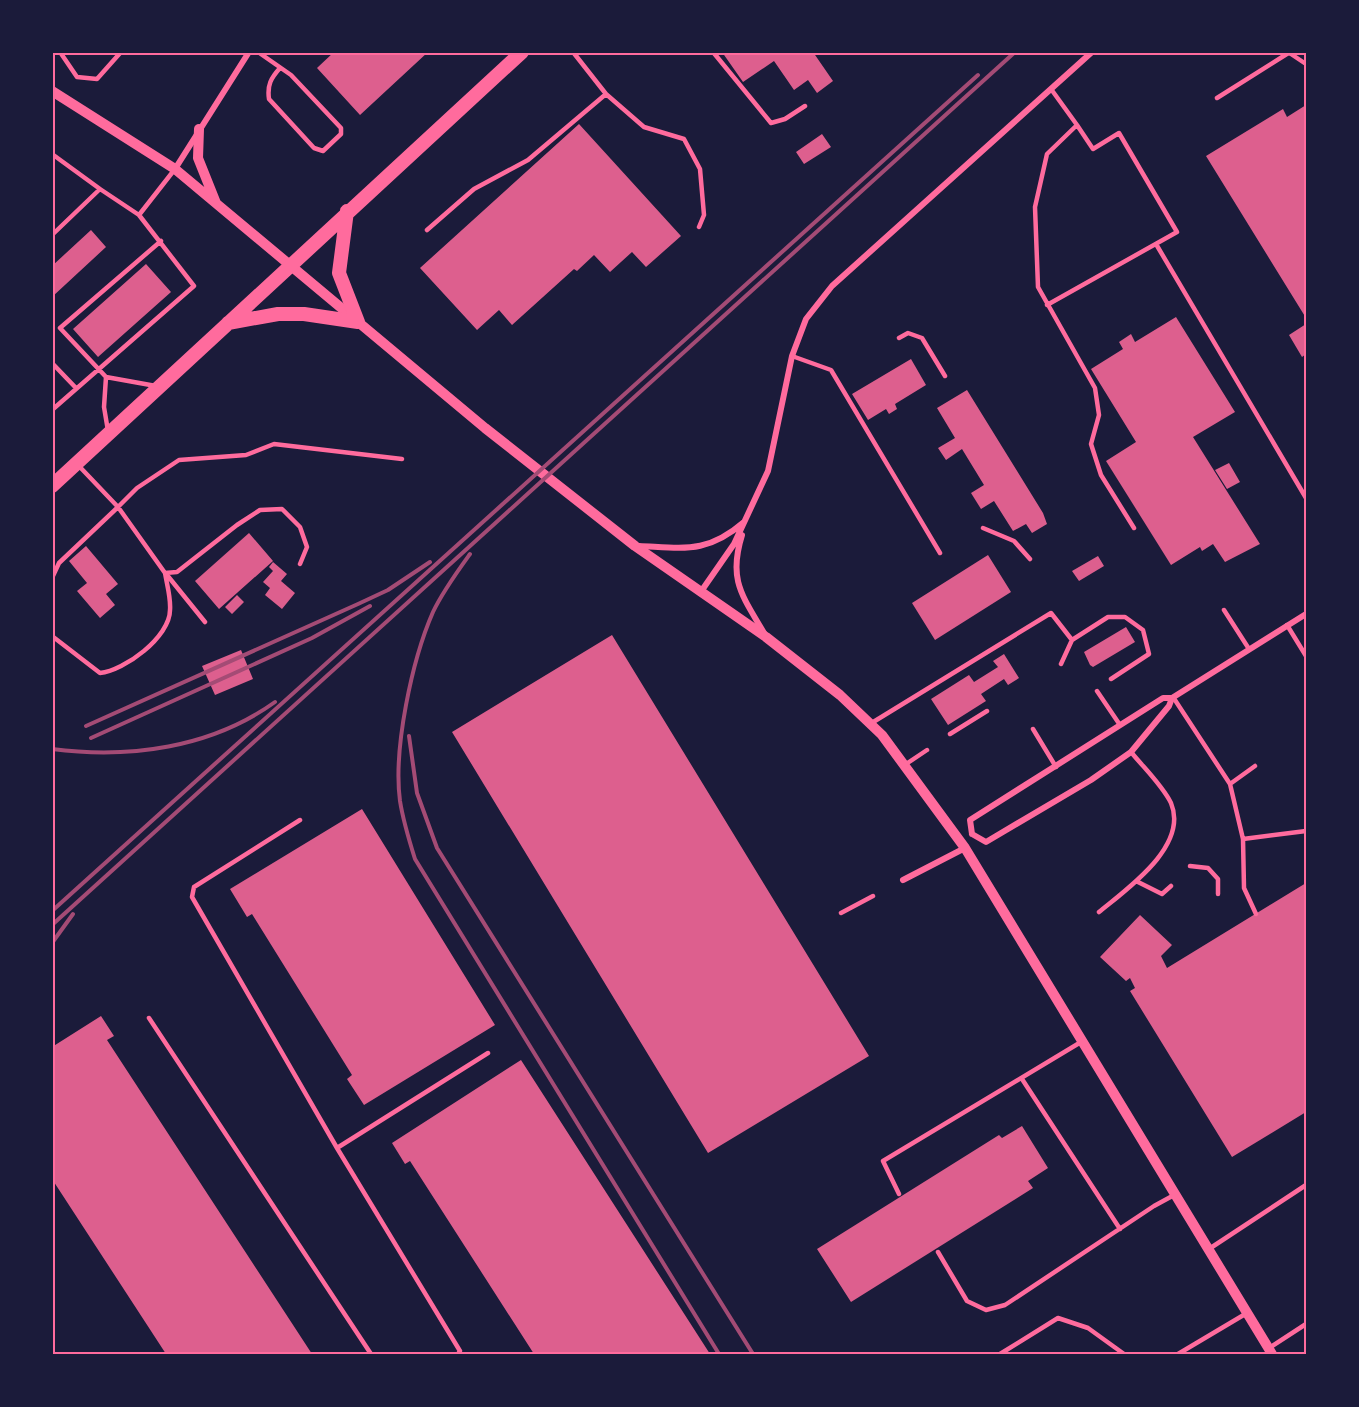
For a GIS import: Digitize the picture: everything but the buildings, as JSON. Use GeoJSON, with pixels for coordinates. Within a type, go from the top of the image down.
{"type":"FeatureCollection","features":[{"type":"Feature","properties":{"kind":"main road"},"geometry":{"type":"LineString","coordinates":[[53,486],[522,52]]}},
{"type":"Feature","properties":{"kind":"main road"},"geometry":{"type":"LineString","coordinates":[[228,323],[278,314],[304,314],[358,322],[339,273],[348,211]]}},
{"type":"Feature","properties":{"kind":"street"},"geometry":{"type":"LineString","coordinates":[[175,169],[249,52]]}},
{"type":"Feature","properties":{"kind":"street"},"geometry":{"type":"LineString","coordinates":[[766,637],[738,585],[734,560],[747,520],[768,471],[792,356],[806,319],[832,286],[1092,52]]}},
{"type":"Feature","properties":{"kind":"street"},"geometry":{"type":"LineString","coordinates":[[52,91],[175,169],[485,428],[635,546],[699,593],[766,637],[840,695],[870,724],[906,764],[963,845],[1270,1351]]}},
{"type":"Feature","properties":{"kind":"street"},"geometry":{"type":"LineString","coordinates":[[199,129],[198,158],[216,203]]}},
{"type":"Feature","properties":{"kind":"street"},"geometry":{"type":"LineString","coordinates":[[635,546],[698,548],[726,537],[747,520]]}},
{"type":"Feature","properties":{"kind":"street"},"geometry":{"type":"LineString","coordinates":[[699,593],[734,544],[747,520]]}},
{"type":"Feature","properties":{"kind":"street"},"geometry":{"type":"LineString","coordinates":[[903,880],[963,845],[972,834],[970,820],[1163,698],[1173,697],[1306,614]]}},
{"type":"Feature","properties":{"kind":"street"},"geometry":{"type":"LineString","coordinates":[[972,834],[986,842],[1091,780],[1131,752],[1169,706],[1173,697]]}},
{"type":"Feature","properties":{"kind":"lane"},"geometry":{"type":"LineString","coordinates":[[60,52],[77,77],[97,79],[121,52]]}},
{"type":"Feature","properties":{"kind":"lane"},"geometry":{"type":"LineString","coordinates":[[258,52],[291,75],[341,128],[341,134],[323,151],[314,148],[269,99],[267,89],[271,78],[280,68]]}},
{"type":"Feature","properties":{"kind":"lane"},"geometry":{"type":"LineString","coordinates":[[573,52],[606,94],[644,128],[684,139],[700,169],[704,215],[699,227]]}},
{"type":"Feature","properties":{"kind":"lane"},"geometry":{"type":"LineString","coordinates":[[713,52],[771,123],[785,119],[805,106]]}},
{"type":"Feature","properties":{"kind":"lane"},"geometry":{"type":"LineString","coordinates":[[1217,98],[1291,53],[1306,64]]}},
{"type":"Feature","properties":{"kind":"lane"},"geometry":{"type":"LineString","coordinates":[[1047,305],[1177,232],[1119,133],[1093,149],[1051,89]]}},
{"type":"Feature","properties":{"kind":"lane"},"geometry":{"type":"LineString","coordinates":[[427,230],[474,189],[528,160],[606,94]]}},
{"type":"Feature","properties":{"kind":"lane"},"geometry":{"type":"LineString","coordinates":[[1077,124],[1047,154],[1035,207],[1038,287],[1095,388],[1099,415],[1091,444],[1101,476],[1134,528]]}},
{"type":"Feature","properties":{"kind":"lane"},"geometry":{"type":"LineString","coordinates":[[52,154],[139,215],[194,286],[52,410]]}},
{"type":"Feature","properties":{"kind":"lane"},"geometry":{"type":"LineString","coordinates":[[139,215],[175,169]]}},
{"type":"Feature","properties":{"kind":"lane"},"geometry":{"type":"LineString","coordinates":[[52,234],[100,189]]}},
{"type":"Feature","properties":{"kind":"lane"},"geometry":{"type":"LineString","coordinates":[[159,386],[106,377],[60,328],[161,241]]}},
{"type":"Feature","properties":{"kind":"lane"},"geometry":{"type":"LineString","coordinates":[[1156,244],[1306,498]]}},
{"type":"Feature","properties":{"kind":"lane"},"geometry":{"type":"LineString","coordinates":[[899,338],[908,333],[922,338],[945,376]]}},
{"type":"Feature","properties":{"kind":"lane"},"geometry":{"type":"LineString","coordinates":[[792,356],[831,370],[940,554]]}},
{"type":"Feature","properties":{"kind":"lane"},"geometry":{"type":"LineString","coordinates":[[52,363],[76,388]]}},
{"type":"Feature","properties":{"kind":"lane"},"geometry":{"type":"LineString","coordinates":[[106,377],[104,407],[108,433]]}},
{"type":"Feature","properties":{"kind":"lane"},"geometry":{"type":"LineString","coordinates":[[52,578],[59,563],[137,488],[179,460],[246,455],[274,444],[402,459]]}},
{"type":"Feature","properties":{"kind":"lane"},"geometry":{"type":"LineString","coordinates":[[77,463],[118,507],[165,573],[205,622]]}},
{"type":"Feature","properties":{"kind":"lane"},"geometry":{"type":"LineString","coordinates":[[165,573],[177,572],[260,510],[282,509],[300,527],[308,547],[300,564]]}},
{"type":"Feature","properties":{"kind":"lane"},"geometry":{"type":"LineString","coordinates":[[983,528],[1014,541],[1030,559]]}},
{"type":"Feature","properties":{"kind":"lane"},"geometry":{"type":"LineString","coordinates":[[52,636],[100,673],[113,672],[164,632],[171,612],[165,573]]}},
{"type":"Feature","properties":{"kind":"lane"},"geometry":{"type":"LineString","coordinates":[[1224,610],[1249,649]]}},
{"type":"Feature","properties":{"kind":"lane"},"geometry":{"type":"LineString","coordinates":[[870,724],[1051,613],[1072,640]]}},
{"type":"Feature","properties":{"kind":"lane"},"geometry":{"type":"LineString","coordinates":[[1061,664],[1072,640],[1108,617],[1125,617],[1143,630],[1149,654],[1111,679]]}},
{"type":"Feature","properties":{"kind":"lane"},"geometry":{"type":"LineString","coordinates":[[1287,625],[1306,656]]}},
{"type":"Feature","properties":{"kind":"lane"},"geometry":{"type":"LineString","coordinates":[[1097,691],[1120,725]]}},
{"type":"Feature","properties":{"kind":"lane"},"geometry":{"type":"LineString","coordinates":[[1173,697],[1230,784],[1243,839],[1244,888],[1256,914]]}},
{"type":"Feature","properties":{"kind":"lane"},"geometry":{"type":"LineString","coordinates":[[950,734],[987,711]]}},
{"type":"Feature","properties":{"kind":"lane"},"geometry":{"type":"LineString","coordinates":[[1033,729],[1056,767]]}},
{"type":"Feature","properties":{"kind":"lane"},"geometry":{"type":"LineString","coordinates":[[906,764],[927,750]]}},
{"type":"Feature","properties":{"kind":"lane"},"geometry":{"type":"LineString","coordinates":[[1100,912],[1136,881],[1167,848],[1174,828],[1171,804],[1131,752]]}},
{"type":"Feature","properties":{"kind":"lane"},"geometry":{"type":"LineString","coordinates":[[1230,784],[1255,766]]}},
{"type":"Feature","properties":{"kind":"lane"},"geometry":{"type":"LineString","coordinates":[[300,820],[194,887],[192,897],[337,1148],[460,1353]]}},
{"type":"Feature","properties":{"kind":"lane"},"geometry":{"type":"LineString","coordinates":[[1243,839],[1306,831]]}},
{"type":"Feature","properties":{"kind":"lane"},"geometry":{"type":"LineString","coordinates":[[1190,866],[1208,868],[1218,879],[1218,894]]}},
{"type":"Feature","properties":{"kind":"lane"},"geometry":{"type":"LineString","coordinates":[[1136,881],[1162,894],[1171,886]]}},
{"type":"Feature","properties":{"kind":"lane"},"geometry":{"type":"LineString","coordinates":[[841,913],[873,896]]}},
{"type":"Feature","properties":{"kind":"lane"},"geometry":{"type":"LineString","coordinates":[[149,1018],[370,1354]]}},
{"type":"Feature","properties":{"kind":"lane"},"geometry":{"type":"LineString","coordinates":[[899,1194],[883,1161],[1083,1041]]}},
{"type":"Feature","properties":{"kind":"lane"},"geometry":{"type":"LineString","coordinates":[[337,1148],[488,1053]]}},
{"type":"Feature","properties":{"kind":"lane"},"geometry":{"type":"LineString","coordinates":[[1022,1079],[1120,1229]]}},
{"type":"Feature","properties":{"kind":"lane"},"geometry":{"type":"LineString","coordinates":[[1209,1249],[1306,1185]]}},
{"type":"Feature","properties":{"kind":"lane"},"geometry":{"type":"LineString","coordinates":[[938,1252],[967,1301],[986,1310],[1005,1305],[1176,1194]]}},
{"type":"Feature","properties":{"kind":"lane"},"geometry":{"type":"LineString","coordinates":[[1178,1354],[1247,1313]]}},
{"type":"Feature","properties":{"kind":"lane"},"geometry":{"type":"LineString","coordinates":[[1000,1354],[1058,1318],[1088,1328],[1125,1354]]}},
{"type":"Feature","properties":{"kind":"lane"},"geometry":{"type":"LineString","coordinates":[[1270,1351],[1306,1324]]}},
{"type":"Feature","properties":{"kind":"railway"},"geometry":{"type":"LineString","coordinates":[[52,925],[1015,52]]}},
{"type":"Feature","properties":{"kind":"railway"},"geometry":{"type":"LineString","coordinates":[[52,911],[978,75]]}},
{"type":"Feature","properties":{"kind":"railway"},"geometry":{"type":"LineString","coordinates":[[470,554],[433,612],[418,654],[406,705],[399,756],[400,801],[415,859],[719,1354]]}},
{"type":"Feature","properties":{"kind":"railway"},"geometry":{"type":"LineString","coordinates":[[86,726],[388,590],[430,562]]}},
{"type":"Feature","properties":{"kind":"railway"},"geometry":{"type":"LineString","coordinates":[[91,738],[312,638],[370,606]]}},
{"type":"Feature","properties":{"kind":"railway"},"geometry":{"type":"LineString","coordinates":[[52,749],[81,752],[140,751],[197,740],[250,718],[275,702]]}},
{"type":"Feature","properties":{"kind":"railway"},"geometry":{"type":"LineString","coordinates":[[409,736],[417,793],[437,848],[753,1354]]}},
{"type":"Feature","properties":{"kind":"railway"},"geometry":{"type":"LineString","coordinates":[[52,943],[73,914]]}}]}
